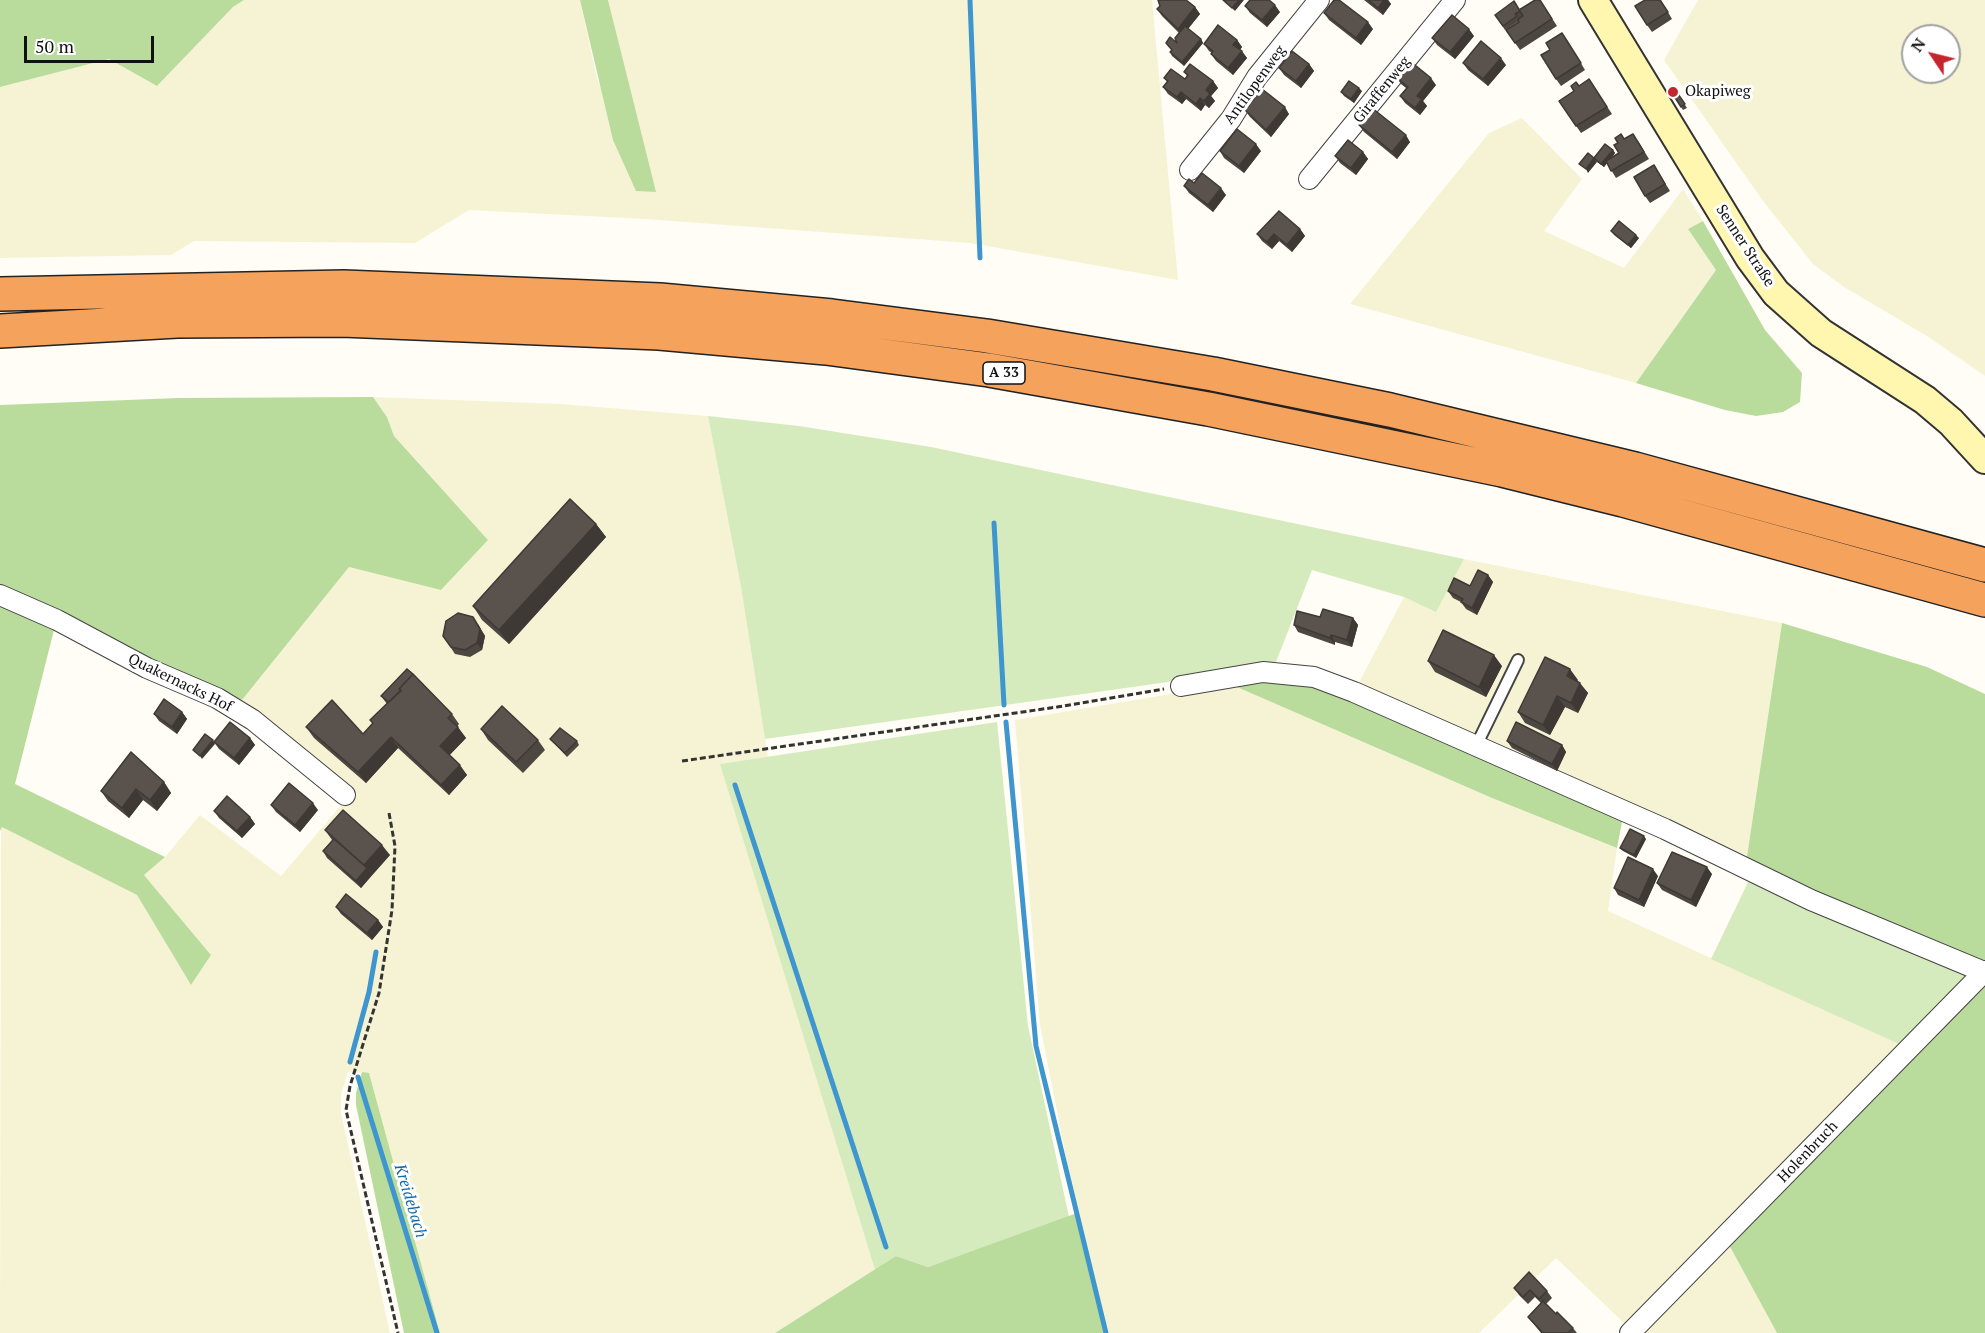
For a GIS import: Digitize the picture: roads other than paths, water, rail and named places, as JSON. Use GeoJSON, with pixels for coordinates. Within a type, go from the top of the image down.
{"type":"FeatureCollection","features":[{"type":"Feature","properties":{"kind":"highway","name":"A 33"},"geometry":{"type":"LineString","coordinates":[[0,294],[344,287],[660,300],[832,316],[987,336],[1213,374],[1390,410],[1635,469],[1985,565]]}},
{"type":"Feature","properties":{"kind":"highway","name":"A 33"},"geometry":{"type":"LineString","coordinates":[[0,331],[177,321],[342,320],[659,333],[838,350],[989,370],[1208,409],[1502,470],[1646,506],[1985,600]]}},
{"type":"Feature","properties":{"kind":"street","name":"Antilopenweg"},"geometry":{"type":"LineString","coordinates":[[1190,170],[1231,119],[1257,77],[1319,0]]}},
{"type":"Feature","properties":{"kind":"street","name":"Giraffenweg"},"geometry":{"type":"LineString","coordinates":[[1310,179],[1455,0]]}},
{"type":"Feature","properties":{"kind":"street","name":"Senner Straße"},"geometry":{"type":"LineString","coordinates":[[1593,0],[1750,258],[1776,293],[1821,333],[1925,400],[1952,422],[1985,459]]}},
{"type":"Feature","properties":{"kind":"street","name":"Quakernacks Hof"},"geometry":{"type":"LineString","coordinates":[[0,595],[57,620],[147,668],[217,698],[253,720],[345,795]]}},
{"type":"Feature","properties":{"kind":"street"},"geometry":{"type":"LineString","coordinates":[[1181,686],[1263,672],[1314,677],[1354,692],[1665,830],[1810,900],[1985,972]]}},
{"type":"Feature","properties":{"kind":"street","name":"Holenbruch"},"geometry":{"type":"LineString","coordinates":[[1630,1333],[1985,972]]}},
{"type":"Feature","properties":{"kind":"lane"},"geometry":{"type":"LineString","coordinates":[[1476,746],[1518,660]]}},
{"type":"Feature","properties":{"kind":"waterway"},"geometry":{"type":"LineString","coordinates":[[970,0],[980,258]]}},
{"type":"Feature","properties":{"kind":"waterway"},"geometry":{"type":"LineString","coordinates":[[994,523],[1004,705]]}},
{"type":"Feature","properties":{"kind":"waterway"},"geometry":{"type":"LineString","coordinates":[[1006,722],[1036,1046],[1106,1333]]}},
{"type":"Feature","properties":{"kind":"waterway"},"geometry":{"type":"LineString","coordinates":[[735,785],[886,1247]]}},
{"type":"Feature","properties":{"kind":"waterway","name":"Kreidebach"},"geometry":{"type":"LineString","coordinates":[[350,1062],[369,992],[376,952]]}},
{"type":"Feature","properties":{"kind":"waterway","name":"Kreidebach"},"geometry":{"type":"LineString","coordinates":[[358,1077],[437,1333]]}},
{"type":"Feature","properties":{"kind":"place","name":"Okapiweg"},"geometry":{"type":"Point","coordinates":[1673,92]}}]}
